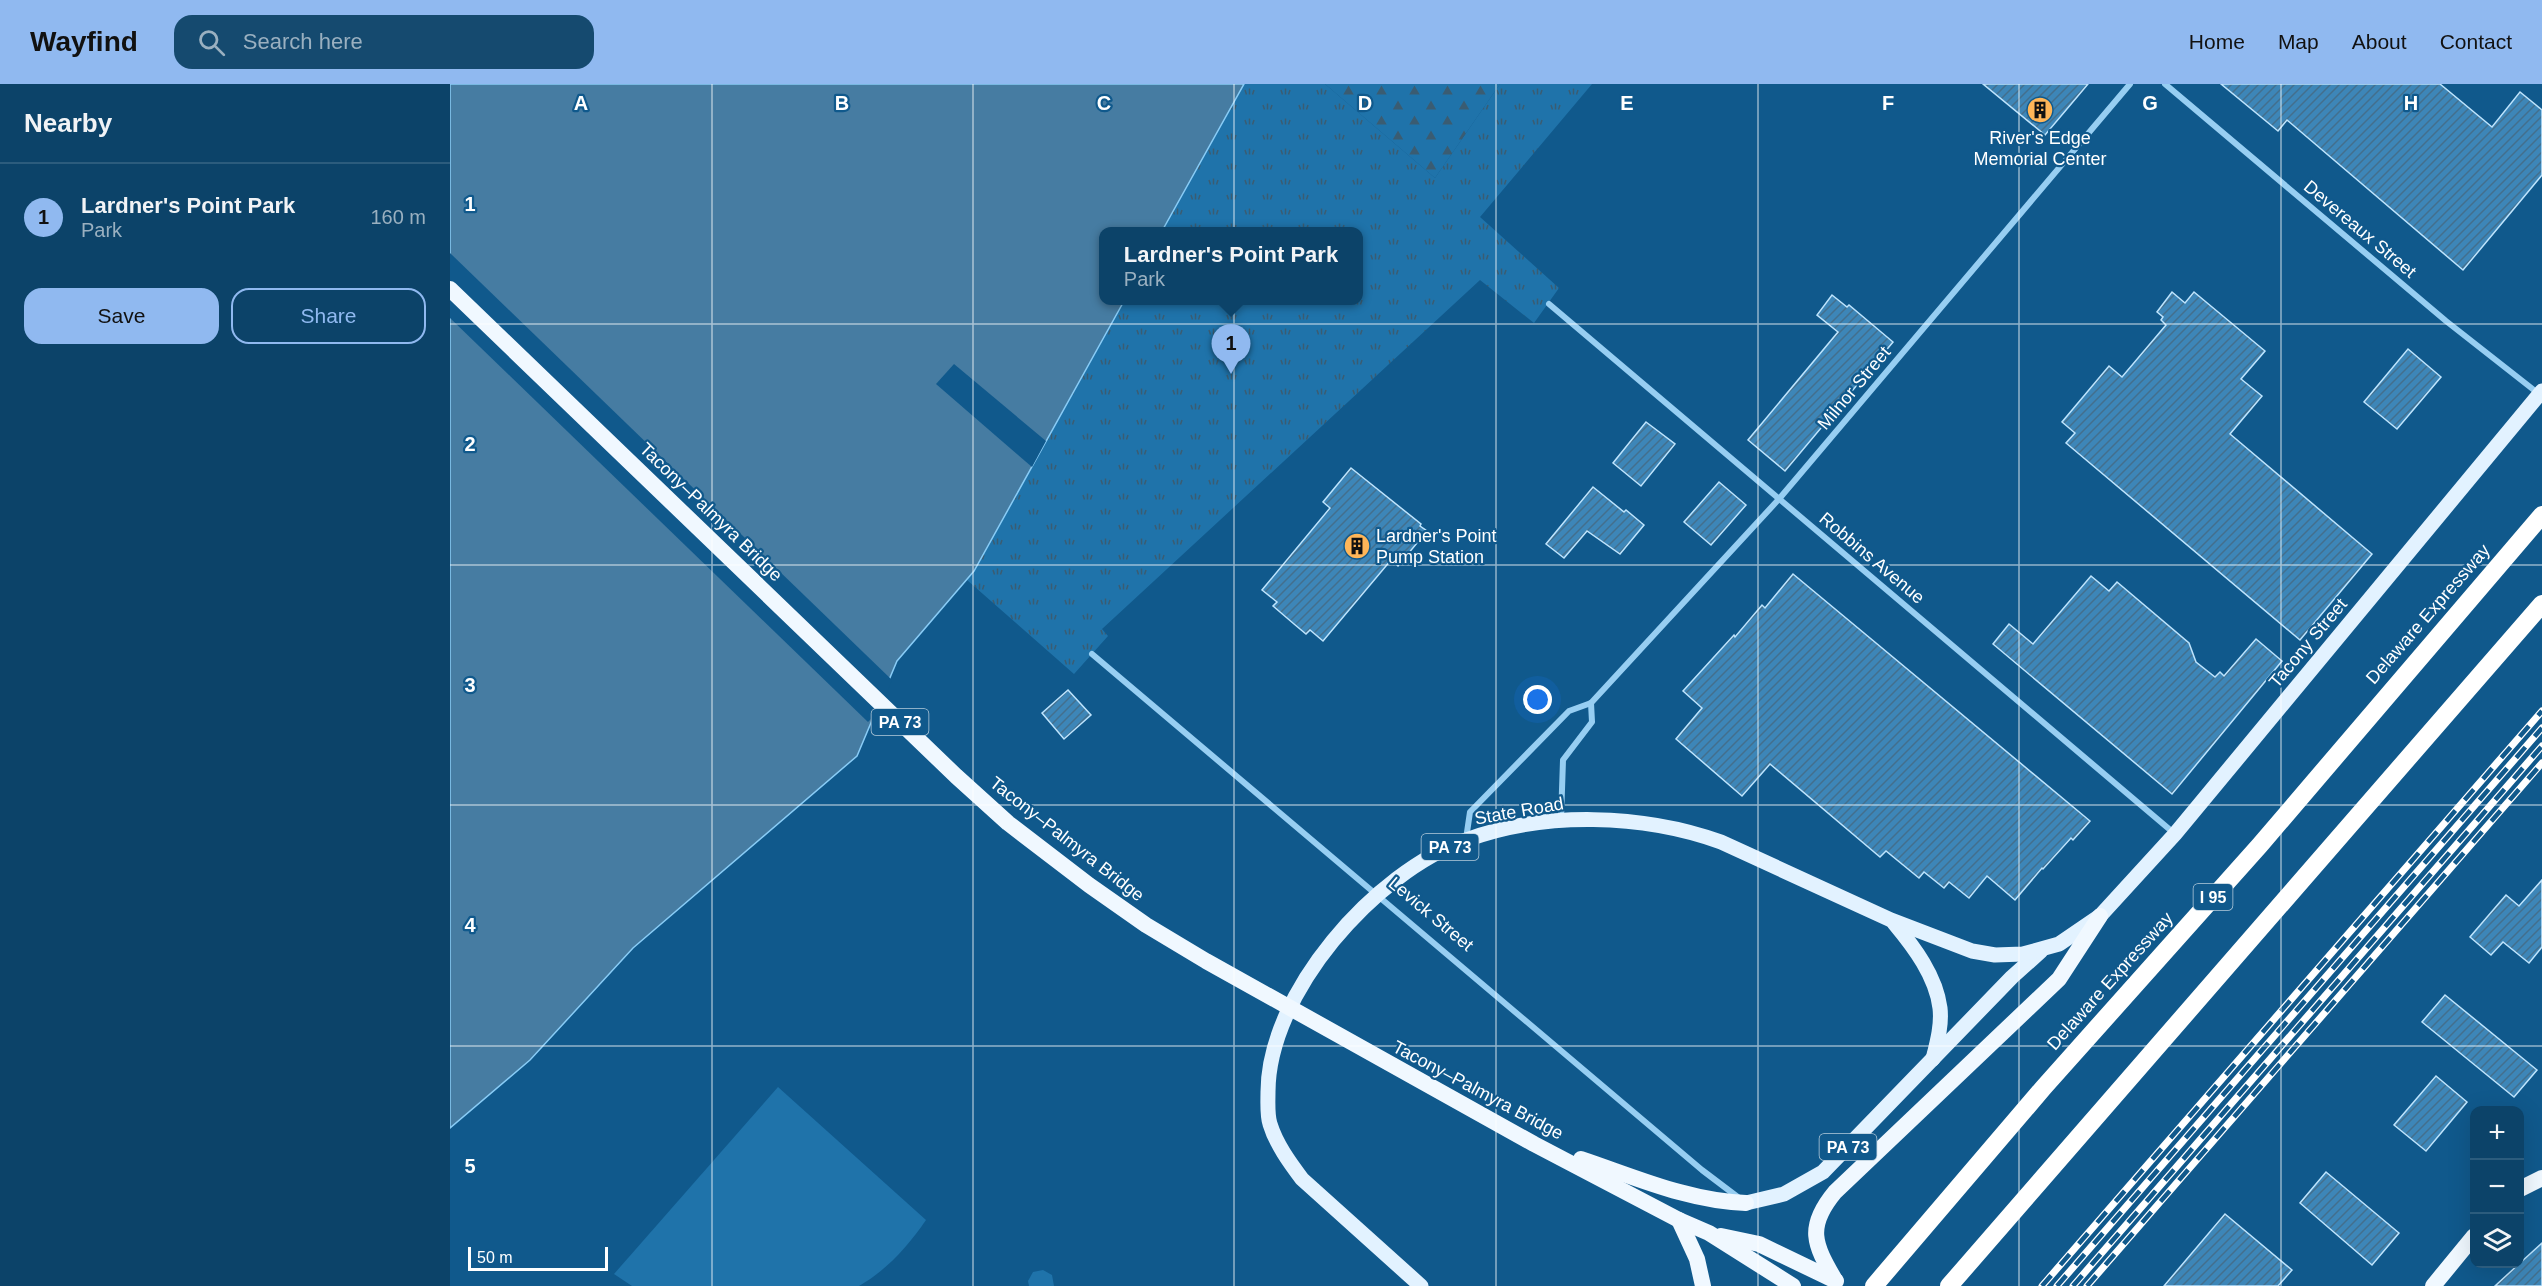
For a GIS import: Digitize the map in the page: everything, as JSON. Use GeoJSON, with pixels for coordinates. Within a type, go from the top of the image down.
{"type":"FeatureCollection","features":[{"type":"Feature","properties":{"kind":"highway","name":"Tacony–Palmyra Bridge"},"geometry":{"type":"LineString","coordinates":[[450,289],[956,776],[1008,823],[1089,885],[1162,934],[1411,1077],[1679,1220],[1709,1233]]}},
{"type":"Feature","properties":{"kind":"highway","name":"Delaware Expressway"},"geometry":{"type":"LineString","coordinates":[[1878,1282],[2044,1086],[2260,845],[2542,515]]}},
{"type":"Feature","properties":{"kind":"highway"},"geometry":{"type":"LineString","coordinates":[[1949,1286],[2542,604]]}},
{"type":"Feature","properties":{"kind":"highway"},"geometry":{"type":"LineString","coordinates":[[1840,1283],[1822,1257],[1816,1239],[1816,1224],[1823,1207],[1835,1192],[2059,979],[2100,916]]}},
{"type":"Feature","properties":{"kind":"highway","name":"PA 73"},"geometry":{"type":"LineString","coordinates":[[1534,1144],[1684,1195],[1714,1201],[1746,1203]]}},
{"type":"Feature","properties":{"kind":"highway"},"geometry":{"type":"LineString","coordinates":[[2524,1187],[2542,1178]]}},
{"type":"Feature","properties":{"kind":"highway"},"geometry":{"type":"LineString","coordinates":[[1679,1220],[1697,1259],[1703,1286]]}},
{"type":"Feature","properties":{"kind":"highway"},"geometry":{"type":"LineString","coordinates":[[1709,1233],[1759,1244],[1840,1283]]}},
{"type":"Feature","properties":{"kind":"highway"},"geometry":{"type":"LineString","coordinates":[[1709,1233],[1793,1286]]}},
{"type":"Feature","properties":{"kind":"highway"},"geometry":{"type":"LineString","coordinates":[[2433,1286],[2470,1242]]}},
{"type":"Feature","properties":{"kind":"main road","name":"Tacony Street"},"geometry":{"type":"LineString","coordinates":[[2100,916],[2175,834],[2541,393]]}},
{"type":"Feature","properties":{"kind":"main road","name":"State Road"},"geometry":{"type":"LineString","coordinates":[[1421,1286],[1302,1179],[1289,1161],[1270,1123],[1268,1075],[1285,1018],[1314,964],[1340,931],[1378,895],[1412,868],[1466,840],[1534,824],[1561,821],[1634,822],[1695,833],[1721,842],[1891,920],[1972,951],[2010,955],[2041,951],[2074,935],[2100,916]]}},
{"type":"Feature","properties":{"kind":"main road","name":"PA 73"},"geometry":{"type":"LineString","coordinates":[[1746,1203],[1784,1194],[1823,1172],[1932,1062],[1940,1022],[1940,1008],[1936,992],[1914,946],[1891,920]]}},
{"type":"Feature","properties":{"kind":"main road"},"geometry":{"type":"LineString","coordinates":[[1932,1062],[2012,977],[2041,951]]}},
{"type":"Feature","properties":{"kind":"street","name":"Milnor Street"},"geometry":{"type":"LineString","coordinates":[[1466,840],[1470,812],[1569,711],[1591,703],[1779,499],[2130,84]]}},
{"type":"Feature","properties":{"kind":"street","name":"Devereaux Street"},"geometry":{"type":"LineString","coordinates":[[2165,84],[2446,321],[2541,393]]}},
{"type":"Feature","properties":{"kind":"street","name":"Robbins Avenue"},"geometry":{"type":"LineString","coordinates":[[1549,304],[2175,834]]}},
{"type":"Feature","properties":{"kind":"street","name":"Levick Street"},"geometry":{"type":"LineString","coordinates":[[1092,654],[1702,1170],[1746,1203]]}},
{"type":"Feature","properties":{"kind":"street"},"geometry":{"type":"LineString","coordinates":[[1561,821],[1563,760],[1592,722],[1591,703]]}},
{"type":"Feature","properties":{"kind":"green space"},"geometry":{"type":"Polygon","coordinates":[[[1244,84],[1325,84],[1435,178],[1500,84],[1592,84],[1480,217],[1559,288],[1534,323],[1480,280],[1102,629],[1108,636],[1074,674],[967,580],[1122,305],[1363,305],[1363,227],[1164,227],[1244,84]]]}},
{"type":"Feature","properties":{"kind":"green space"},"geometry":{"type":"Polygon","coordinates":[[[1325,84],[1500,84],[1435,178],[1325,84]]]}},
{"type":"Feature","properties":{"kind":"green space"},"geometry":{"type":"Polygon","coordinates":[[[778,1087],[926,1220],[912,1239],[879,1273],[859,1286],[632,1286],[614,1274],[778,1087]]]}},
{"type":"Feature","properties":{"kind":"green space"},"geometry":{"type":"Polygon","coordinates":[[[1043,1270],[1052,1275],[1054,1286],[1029,1286],[1028,1281],[1033,1272],[1043,1270]]]}},
{"type":"Feature","properties":{"kind":"shaded area"},"geometry":{"type":"Polygon","coordinates":[[[450,84],[1244,84],[1164,227],[1099,227],[1099,305],[1122,305],[974,571],[897,661],[857,756],[633,948],[530,1060],[450,1128],[450,84]]]}},
{"type":"Feature","properties":{"kind":"pier"},"geometry":{"type":"Polygon","coordinates":[[[450,253],[892,680],[880,710],[868,722],[450,318],[450,253]]]}},
{"type":"Feature","properties":{"kind":"pier"},"geometry":{"type":"Polygon","coordinates":[[[954,364],[1046,441],[1032,467],[936,384],[954,364]]]}},
{"type":"Feature","properties":{"kind":"building","name":"River's Edge Memorial Center"},"geometry":{"type":"Polygon","coordinates":[[[1983,84],[2088,84],[2045,135],[1983,84]]]}},
{"type":"Feature","properties":{"kind":"building"},"geometry":{"type":"Polygon","coordinates":[[[2221,84],[2440,84],[2492,127],[2520,92],[2542,110],[2542,175],[2463,270],[2287,120],[2278,131],[2221,84]]]}},
{"type":"Feature","properties":{"kind":"building"},"geometry":{"type":"Polygon","coordinates":[[[2172,292],[2185,303],[2194,292],[2265,351],[2241,379],[2262,396],[2230,434],[2372,554],[2300,640],[2066,443],[2075,433],[2062,422],[2109,366],[2122,377],[2166,325],[2161,320],[2163,317],[2157,312],[2172,292]]]}},
{"type":"Feature","properties":{"kind":"building"},"geometry":{"type":"Polygon","coordinates":[[[1832,295],[1847,307],[1849,305],[1893,342],[1785,471],[1748,440],[1838,332],[1817,315],[1832,295]]]}},
{"type":"Feature","properties":{"kind":"building"},"geometry":{"type":"Polygon","coordinates":[[[2408,349],[2441,377],[2397,429],[2364,402],[2408,349]]]}},
{"type":"Feature","properties":{"kind":"building"},"geometry":{"type":"Polygon","coordinates":[[[1646,422],[1675,444],[1641,486],[1613,463],[1646,422]]]}},
{"type":"Feature","properties":{"kind":"building","name":"Lardner's Point Pump Station"},"geometry":{"type":"Polygon","coordinates":[[[1351,468],[1427,531],[1398,566],[1391,560],[1323,641],[1310,630],[1306,634],[1294,624],[1273,606],[1277,602],[1262,590],[1330,508],[1323,502],[1351,468]]]}},
{"type":"Feature","properties":{"kind":"building"},"geometry":{"type":"Polygon","coordinates":[[[1719,482],[1746,505],[1711,545],[1684,522],[1719,482]]]}},
{"type":"Feature","properties":{"kind":"building"},"geometry":{"type":"Polygon","coordinates":[[[1593,487],[1644,525],[1620,554],[1587,531],[1564,558],[1546,544],[1593,487]]]}},
{"type":"Feature","properties":{"kind":"building"},"geometry":{"type":"Polygon","coordinates":[[[1793,574],[2090,821],[2042,868],[2015,900],[1987,876],[1969,898],[1949,882],[1944,888],[1924,872],[1919,878],[1886,851],[1880,857],[1770,764],[1742,796],[1676,739],[1702,708],[1683,691],[1762,605],[1765,608],[1793,574]]]}},
{"type":"Feature","properties":{"kind":"building"},"geometry":{"type":"Polygon","coordinates":[[[2091,576],[2109,591],[2117,582],[2189,643],[2196,662],[2215,677],[2220,672],[2224,676],[2256,639],[2282,661],[2172,794],[1993,644],[2009,624],[2033,644],[2091,576]]]}},
{"type":"Feature","properties":{"kind":"building"},"geometry":{"type":"Polygon","coordinates":[[[1068,690],[1091,715],[1064,739],[1042,713],[1068,690]]]}},
{"type":"Feature","properties":{"kind":"building"},"geometry":{"type":"Polygon","coordinates":[[[2542,880],[2542,947],[2529,963],[2503,942],[2491,955],[2470,937],[2506,895],[2519,906],[2542,880]]]}},
{"type":"Feature","properties":{"kind":"building"},"geometry":{"type":"Polygon","coordinates":[[[2445,995],[2537,1070],[2514,1097],[2422,1022],[2445,995]]]}},
{"type":"Feature","properties":{"kind":"building"},"geometry":{"type":"Polygon","coordinates":[[[2436,1076],[2467,1102],[2426,1151],[2394,1125],[2436,1076]]]}},
{"type":"Feature","properties":{"kind":"building"},"geometry":{"type":"Polygon","coordinates":[[[2326,1172],[2399,1233],[2372,1265],[2300,1203],[2326,1172]]]}},
{"type":"Feature","properties":{"kind":"building"},"geometry":{"type":"Polygon","coordinates":[[[2225,1214],[2292,1270],[2278,1286],[2164,1286],[2225,1214]]]}},
{"type":"Feature","properties":{"kind":"building"},"geometry":{"type":"Polygon","coordinates":[[[2542,1243],[2542,1286],[2495,1286],[2515,1268],[2524,1268],[2524,1259],[2542,1243]]]}},
{"type":"Feature","properties":{"kind":"railway"},"geometry":{"type":"LineString","coordinates":[[2042,1286],[2542,711]]}},
{"type":"Feature","properties":{"kind":"railway"},"geometry":{"type":"LineString","coordinates":[[2057,1286],[2542,728]]}},
{"type":"Feature","properties":{"kind":"railway"},"geometry":{"type":"LineString","coordinates":[[2073,1286],[2542,746]]}},
{"type":"Feature","properties":{"kind":"railway"},"geometry":{"type":"LineString","coordinates":[[2087,1286],[2542,763]]}},
{"type":"Feature","properties":{"kind":"place","name":"River's Edge Memorial Center"},"geometry":{"type":"Point","coordinates":[2040,110]}},
{"type":"Feature","properties":{"kind":"place","name":"Lardner's Point Park"},"geometry":{"type":"Point","coordinates":[1231,374]}},
{"type":"Feature","properties":{"kind":"place","name":"Lardner's Point Pump Station"},"geometry":{"type":"Point","coordinates":[1357,546]}}]}
